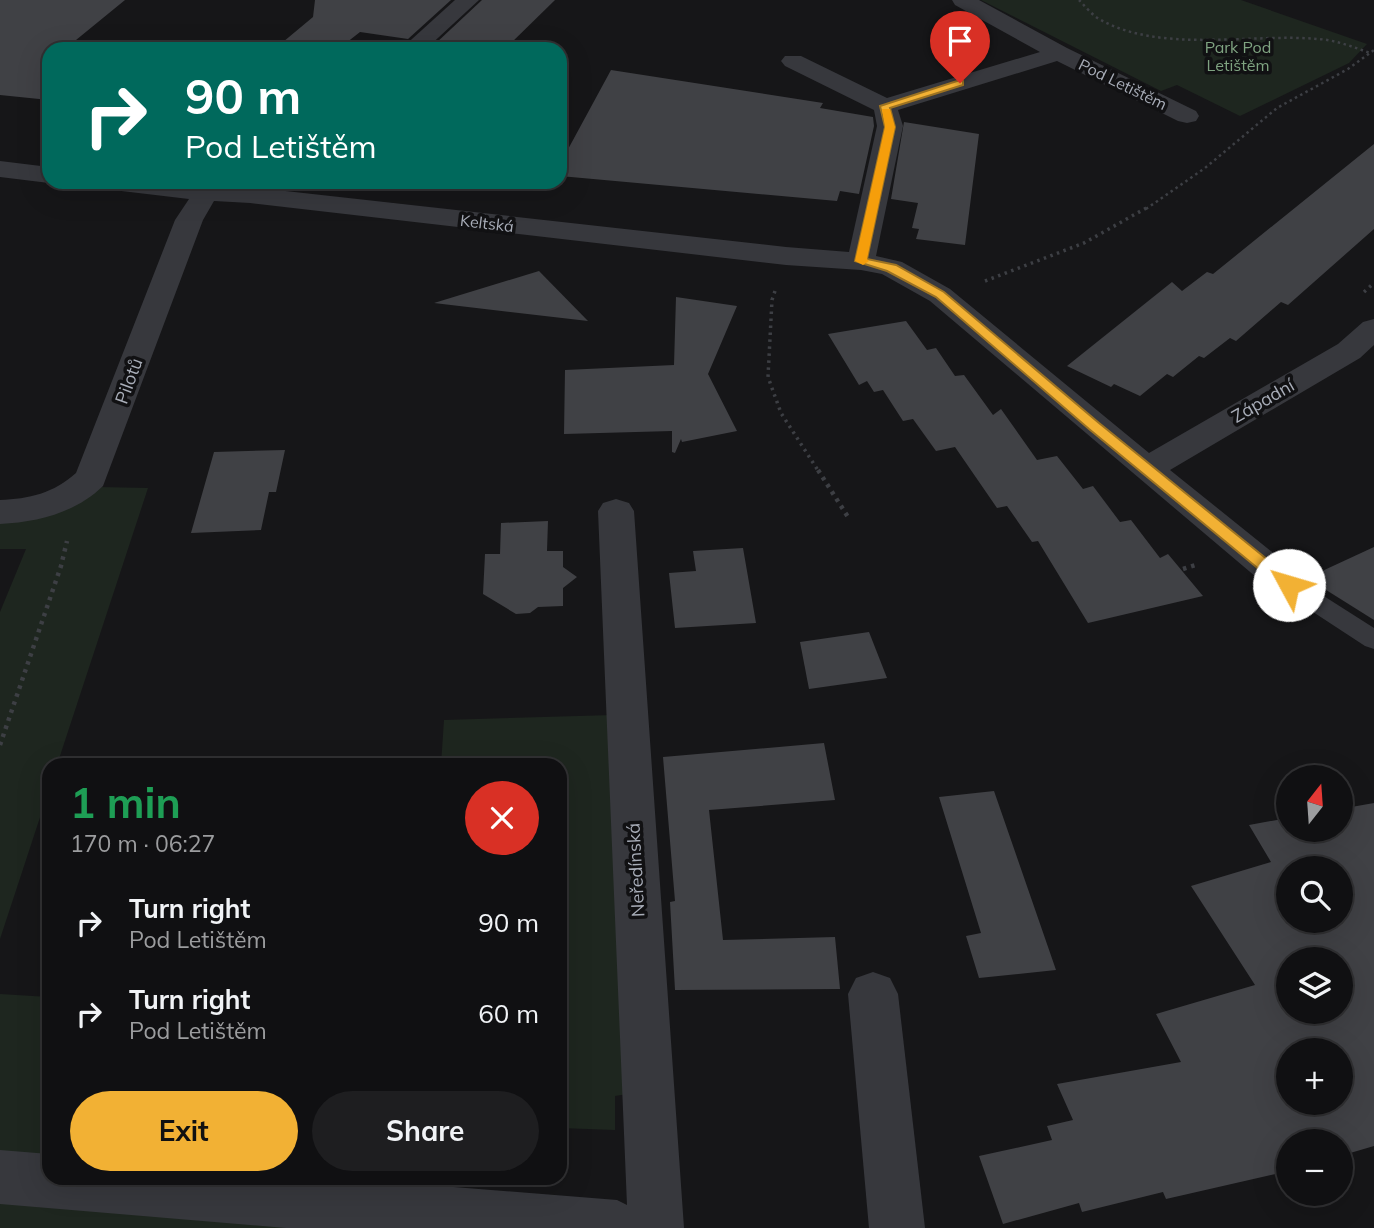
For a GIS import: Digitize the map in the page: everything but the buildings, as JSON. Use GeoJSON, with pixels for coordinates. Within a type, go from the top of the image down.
{"type":"FeatureCollection","features":[{"type":"Feature","properties":{"kind":"street"},"geometry":{"type":"LineString","coordinates":[[420,42],[468,0]]}},
{"type":"Feature","properties":{"kind":"street","name":"Pod Letištěm"},"geometry":{"type":"LineString","coordinates":[[963,0],[1059,53],[1187,116]]}},
{"type":"Feature","properties":{"kind":"street","name":"Pod Letištěm"},"geometry":{"type":"LineString","coordinates":[[885,106],[1059,53]]}},
{"type":"Feature","properties":{"kind":"street"},"geometry":{"type":"LineString","coordinates":[[793,61],[885,106],[890,127],[861,261]]}},
{"type":"Feature","properties":{"kind":"street"},"geometry":{"type":"LineString","coordinates":[[0,169],[42,174]]}},
{"type":"Feature","properties":{"kind":"street","name":"Keltská"},"geometry":{"type":"LineString","coordinates":[[173,189],[206,193],[246,189]]}},
{"type":"Feature","properties":{"kind":"street","name":"Keltská"},"geometry":{"type":"LineString","coordinates":[[264,189],[786,257],[861,261],[891,268],[940,295],[1289,585]]}},
{"type":"Feature","properties":{"kind":"street","name":"Pilotů"},"geometry":{"type":"LineString","coordinates":[[0,512],[35,509],[65,498],[84,486],[98,466],[189,220],[206,193]]}},
{"type":"Feature","properties":{"kind":"street","name":"Západní"},"geometry":{"type":"LineString","coordinates":[[1147,469],[1349,351],[1374,328]]}},
{"type":"Feature","properties":{"kind":"street","name":"Neředínská"},"geometry":{"type":"LineString","coordinates":[[615,511],[656,1228]]}},
{"type":"Feature","properties":{"kind":"street"},"geometry":{"type":"LineString","coordinates":[[873,994],[897,1228]]}},
{"type":"Feature","properties":{"kind":"street"},"geometry":{"type":"LineString","coordinates":[[0,1177],[42,1180]]}},
{"type":"Feature","properties":{"kind":"street"},"geometry":{"type":"LineString","coordinates":[[97,1185],[617,1228]]}},
{"type":"Feature","properties":{"kind":"lane"},"geometry":{"type":"LineString","coordinates":[[1289,585],[1374,640]]}},
{"type":"Feature","properties":{"kind":"path"},"geometry":{"type":"LineString","coordinates":[[1079,0],[1098,19],[1110,26],[1142,34],[1181,38],[1316,39],[1372,51]]}},
{"type":"Feature","properties":{"kind":"path"},"geometry":{"type":"LineString","coordinates":[[940,295],[1014,273],[1104,234],[1161,198],[1232,147],[1266,116],[1372,51]]}},
{"type":"Feature","properties":{"kind":"path"},"geometry":{"type":"LineString","coordinates":[[786,257],[772,300],[768,377],[781,413],[848,517]]}},
{"type":"Feature","properties":{"kind":"path"},"geometry":{"type":"LineString","coordinates":[[0,745],[61,566],[69,527],[65,498]]}},
{"type":"Feature","properties":{"kind":"green space","name":"Park Pod Letištěm"},"geometry":{"type":"Polygon","coordinates":[[[981,0],[1241,0],[1367,44],[1349,63],[1240,116],[1177,85],[1161,91],[981,0]]]}},
{"type":"Feature","properties":{"kind":"green space"},"geometry":{"type":"Polygon","coordinates":[[[98,487],[148,488],[59,758],[42,758],[42,811],[0,939],[0,612],[26,549],[0,549],[0,521],[98,487]]]}},
{"type":"Feature","properties":{"kind":"green space"},"geometry":{"type":"Polygon","coordinates":[[[613,715],[640,1092],[615,1096],[615,1130],[567,1128],[567,758],[441,758],[444,720],[613,715]]]}},
{"type":"Feature","properties":{"kind":"green space"},"geometry":{"type":"Polygon","coordinates":[[[0,994],[42,997],[42,1185],[336,1185],[322,1228],[0,1228],[0,994]]]}},
{"type":"Feature","properties":{"kind":"slow traffic"},"geometry":{"type":"LineString","coordinates":[[863,261],[890,127],[886,111]]}},
{"type":"Feature","properties":{"kind":"route"},"geometry":{"type":"LineString","coordinates":[[960,83],[885,106],[890,127],[861,261],[891,268],[940,295],[1094,426],[1289,585]]}}]}
